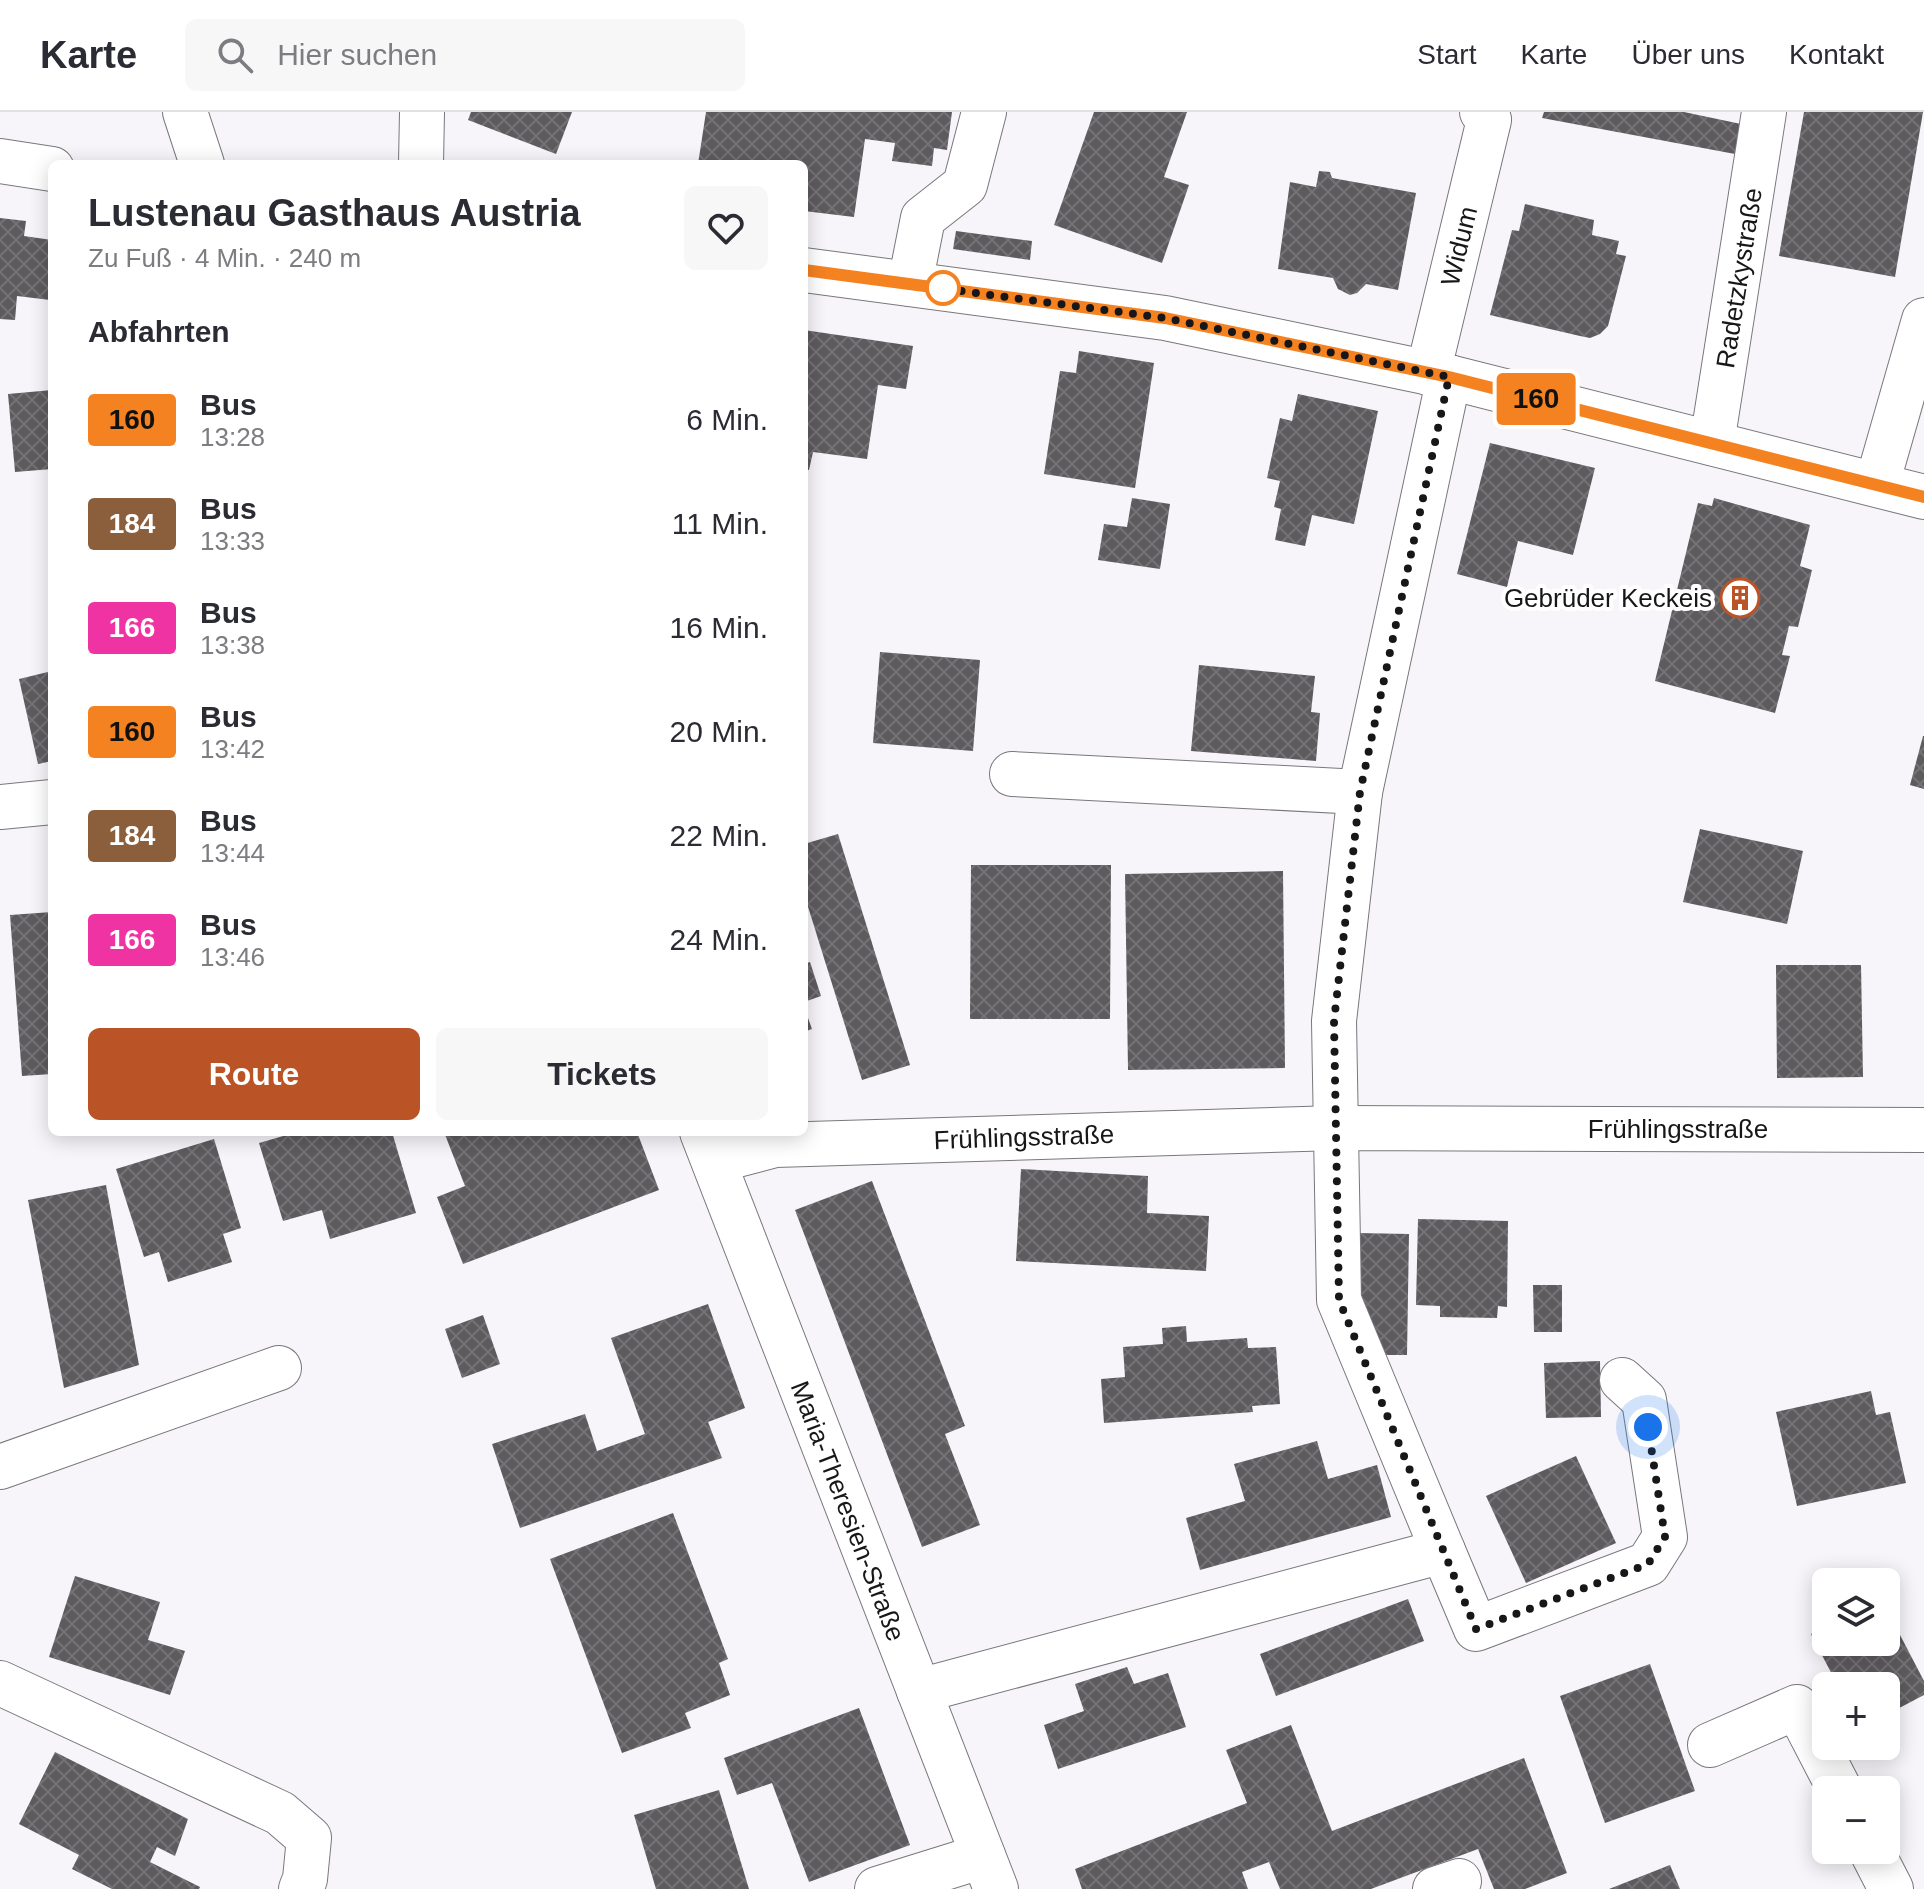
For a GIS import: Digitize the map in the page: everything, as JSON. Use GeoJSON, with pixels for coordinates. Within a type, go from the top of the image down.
{"type":"FeatureCollection","features":[{"type":"Feature","properties":{"kind":"street"},"geometry":{"type":"LineString","coordinates":[[185,112],[201,160]]}},
{"type":"Feature","properties":{"kind":"street"},"geometry":{"type":"LineString","coordinates":[[421,160],[422,112]]}},
{"type":"Feature","properties":{"kind":"street"},"geometry":{"type":"LineString","coordinates":[[910,284],[923,218],[965,185],[984,112]]}},
{"type":"Feature","properties":{"kind":"street","name":"Radetzkystraße"},"geometry":{"type":"LineString","coordinates":[[1712,443],[1764,112]]}},
{"type":"Feature","properties":{"kind":"street","name":"Widum"},"geometry":{"type":"LineString","coordinates":[[1439,375],[1488,115]]}},
{"type":"Feature","properties":{"kind":"street"},"geometry":{"type":"LineString","coordinates":[[0,161],[48,168]]}},
{"type":"Feature","properties":{"kind":"street"},"geometry":{"type":"LineString","coordinates":[[808,271],[1165,318],[1439,375],[1924,497]]}},
{"type":"Feature","properties":{"kind":"street"},"geometry":{"type":"LineString","coordinates":[[1877,484],[1924,320]]}},
{"type":"Feature","properties":{"kind":"street"},"geometry":{"type":"LineString","coordinates":[[1439,375],[1360,792],[1334,1021],[1339,1300],[1476,1629],[1648,1564],[1665,1537],[1644,1400],[1622,1380]]}},
{"type":"Feature","properties":{"kind":"street"},"geometry":{"type":"LineString","coordinates":[[1012,774],[1360,792]]}},
{"type":"Feature","properties":{"kind":"street"},"geometry":{"type":"LineString","coordinates":[[0,807],[48,802]]}},
{"type":"Feature","properties":{"kind":"street","name":"Frühlingsstraße"},"geometry":{"type":"LineString","coordinates":[[708,1146],[1336,1128],[1924,1130]]}},
{"type":"Feature","properties":{"kind":"street","name":"Maria-Theresien-Straße"},"geometry":{"type":"LineString","coordinates":[[708,1146],[990,1872]]}},
{"type":"Feature","properties":{"kind":"street"},"geometry":{"type":"LineString","coordinates":[[0,1467],[279,1368]]}},
{"type":"Feature","properties":{"kind":"street"},"geometry":{"type":"LineString","coordinates":[[919,1691],[1443,1551]]}},
{"type":"Feature","properties":{"kind":"street"},"geometry":{"type":"LineString","coordinates":[[0,1683],[280,1813],[309,1838],[305,1879],[301,1889]]}},
{"type":"Feature","properties":{"kind":"street"},"geometry":{"type":"LineString","coordinates":[[1710,1745],[1797,1707],[1833,1776]]}},
{"type":"Feature","properties":{"kind":"street"},"geometry":{"type":"LineString","coordinates":[[1878,1864],[1891,1889]]}},
{"type":"Feature","properties":{"kind":"street"},"geometry":{"type":"LineString","coordinates":[[877,1889],[990,1872]]}},
{"type":"Feature","properties":{"kind":"building"},"geometry":{"type":"Polygon","coordinates":[[[471,112],[572,112],[556,154],[468,120],[471,112]]]}},
{"type":"Feature","properties":{"kind":"building"},"geometry":{"type":"Polygon","coordinates":[[[706,112],[952,112],[947,150],[934,148],[932,166],[892,161],[895,143],[865,139],[854,217],[808,211],[808,160],[699,160],[706,112]]]}},
{"type":"Feature","properties":{"kind":"building"},"geometry":{"type":"Polygon","coordinates":[[[1094,112],[1187,112],[1164,177],[1189,185],[1162,263],[1054,225],[1094,112]]]}},
{"type":"Feature","properties":{"kind":"building"},"geometry":{"type":"Polygon","coordinates":[[[1544,112],[1684,112],[1741,124],[1735,154],[1542,118],[1544,112]]]}},
{"type":"Feature","properties":{"kind":"building"},"geometry":{"type":"Polygon","coordinates":[[[1804,112],[1923,112],[1895,277],[1779,256],[1804,112]]]}},
{"type":"Feature","properties":{"kind":"building"},"geometry":{"type":"Polygon","coordinates":[[[1319,171],[1330,172],[1332,178],[1416,193],[1398,290],[1366,284],[1350,295],[1338,289],[1333,278],[1278,269],[1290,182],[1316,187],[1319,171]]]}},
{"type":"Feature","properties":{"kind":"building"},"geometry":{"type":"Polygon","coordinates":[[[1525,204],[1594,220],[1592,235],[1619,241],[1616,254],[1626,256],[1608,326],[1600,334],[1590,338],[1490,315],[1512,230],[1519,231],[1525,204]]]}},
{"type":"Feature","properties":{"kind":"building"},"geometry":{"type":"Polygon","coordinates":[[[0,218],[26,221],[24,236],[48,239],[48,300],[17,296],[15,320],[0,319],[0,218]]]}},
{"type":"Feature","properties":{"kind":"building"},"geometry":{"type":"Polygon","coordinates":[[[956,231],[1032,241],[1030,260],[953,249],[956,231]]]}},
{"type":"Feature","properties":{"kind":"building"},"geometry":{"type":"Polygon","coordinates":[[[808,331],[913,346],[906,389],[878,385],[867,459],[813,452],[809,470],[808,331]]]}},
{"type":"Feature","properties":{"kind":"building"},"geometry":{"type":"Polygon","coordinates":[[[1079,351],[1154,363],[1135,488],[1044,474],[1060,371],[1076,373],[1079,351]]]}},
{"type":"Feature","properties":{"kind":"building"},"geometry":{"type":"Polygon","coordinates":[[[48,390],[48,469],[15,472],[8,394],[48,390]]]}},
{"type":"Feature","properties":{"kind":"building"},"geometry":{"type":"Polygon","coordinates":[[[1298,394],[1378,411],[1354,524],[1312,515],[1305,546],[1275,540],[1281,509],[1274,507],[1280,481],[1267,478],[1280,418],[1292,421],[1298,394]]]}},
{"type":"Feature","properties":{"kind":"building"},"geometry":{"type":"Polygon","coordinates":[[[1490,443],[1595,468],[1573,555],[1518,541],[1507,587],[1457,574],[1490,443]]]}},
{"type":"Feature","properties":{"kind":"building"},"geometry":{"type":"Polygon","coordinates":[[[1132,498],[1170,504],[1160,569],[1098,560],[1104,524],[1127,527],[1132,498]]]}},
{"type":"Feature","properties":{"kind":"building","name":"Gebrüder Keckeis"},"geometry":{"type":"Polygon","coordinates":[[[1714,498],[1810,525],[1800,566],[1812,570],[1798,627],[1789,626],[1782,655],[1790,656],[1775,713],[1655,681],[1698,503],[1712,506],[1714,498]]]}},
{"type":"Feature","properties":{"kind":"building"},"geometry":{"type":"Polygon","coordinates":[[[880,652],[980,660],[973,751],[873,743],[880,652]]]}},
{"type":"Feature","properties":{"kind":"building"},"geometry":{"type":"Polygon","coordinates":[[[1199,665],[1315,676],[1311,712],[1320,713],[1316,761],[1191,751],[1199,665]]]}},
{"type":"Feature","properties":{"kind":"building"},"geometry":{"type":"Polygon","coordinates":[[[48,672],[48,762],[38,764],[19,679],[48,672]]]}},
{"type":"Feature","properties":{"kind":"building"},"geometry":{"type":"Polygon","coordinates":[[[1924,736],[1924,789],[1910,785],[1924,736]]]}},
{"type":"Feature","properties":{"kind":"building"},"geometry":{"type":"Polygon","coordinates":[[[1700,829],[1803,851],[1787,924],[1683,902],[1700,829]]]}},
{"type":"Feature","properties":{"kind":"building"},"geometry":{"type":"Polygon","coordinates":[[[838,834],[910,1065],[862,1080],[808,907],[808,843],[838,834]]]}},
{"type":"Feature","properties":{"kind":"building"},"geometry":{"type":"Polygon","coordinates":[[[971,865],[1111,865],[1110,1019],[970,1019],[971,865]]]}},
{"type":"Feature","properties":{"kind":"building"},"geometry":{"type":"Polygon","coordinates":[[[1283,871],[1285,1068],[1128,1070],[1125,874],[1283,871]]]}},
{"type":"Feature","properties":{"kind":"building"},"geometry":{"type":"Polygon","coordinates":[[[48,912],[48,1074],[22,1076],[10,915],[48,912]]]}},
{"type":"Feature","properties":{"kind":"building"},"geometry":{"type":"Polygon","coordinates":[[[808,963],[821,996],[808,1001],[808,963]]]}},
{"type":"Feature","properties":{"kind":"building"},"geometry":{"type":"Polygon","coordinates":[[[1776,965],[1861,965],[1863,1077],[1777,1078],[1776,965]]]}},
{"type":"Feature","properties":{"kind":"building"},"geometry":{"type":"Polygon","coordinates":[[[283,1136],[393,1136],[416,1213],[330,1239],[322,1210],[283,1221],[259,1143],[283,1136]]]}},
{"type":"Feature","properties":{"kind":"building"},"geometry":{"type":"Polygon","coordinates":[[[446,1136],[639,1136],[659,1190],[463,1264],[437,1197],[465,1186],[446,1136]]]}},
{"type":"Feature","properties":{"kind":"building"},"geometry":{"type":"Polygon","coordinates":[[[214,1139],[241,1228],[223,1234],[232,1262],[168,1282],[159,1252],[144,1257],[116,1169],[214,1139]]]}},
{"type":"Feature","properties":{"kind":"building"},"geometry":{"type":"Polygon","coordinates":[[[1021,1169],[1148,1176],[1147,1213],[1209,1216],[1206,1271],[1016,1261],[1021,1169]]]}},
{"type":"Feature","properties":{"kind":"building"},"geometry":{"type":"Polygon","coordinates":[[[872,1181],[965,1426],[945,1434],[980,1525],[922,1547],[795,1210],[872,1181]]]}},
{"type":"Feature","properties":{"kind":"building"},"geometry":{"type":"Polygon","coordinates":[[[106,1185],[139,1365],[64,1388],[28,1200],[106,1185]]]}},
{"type":"Feature","properties":{"kind":"building"},"geometry":{"type":"Polygon","coordinates":[[[1418,1219],[1508,1221],[1507,1307],[1498,1306],[1497,1318],[1440,1317],[1440,1306],[1416,1305],[1418,1219]]]}},
{"type":"Feature","properties":{"kind":"building"},"geometry":{"type":"Polygon","coordinates":[[[1357,1233],[1409,1234],[1407,1355],[1380,1355],[1356,1296],[1357,1233]]]}},
{"type":"Feature","properties":{"kind":"building"},"geometry":{"type":"Polygon","coordinates":[[[1533,1285],[1562,1285],[1562,1332],[1534,1332],[1533,1285]]]}},
{"type":"Feature","properties":{"kind":"building"},"geometry":{"type":"Polygon","coordinates":[[[708,1304],[745,1408],[708,1422],[722,1458],[520,1528],[492,1444],[585,1414],[597,1451],[645,1434],[611,1338],[708,1304]]]}},
{"type":"Feature","properties":{"kind":"building"},"geometry":{"type":"Polygon","coordinates":[[[483,1315],[500,1364],[462,1378],[445,1329],[483,1315]]]}},
{"type":"Feature","properties":{"kind":"building"},"geometry":{"type":"Polygon","coordinates":[[[1186,1326],[1187,1342],[1247,1338],[1248,1348],[1276,1347],[1280,1404],[1252,1406],[1253,1412],[1104,1423],[1101,1379],[1125,1377],[1123,1347],[1163,1344],[1162,1328],[1186,1326]]]}},
{"type":"Feature","properties":{"kind":"building"},"geometry":{"type":"Polygon","coordinates":[[[1600,1361],[1601,1417],[1546,1418],[1544,1363],[1600,1361]]]}},
{"type":"Feature","properties":{"kind":"building"},"geometry":{"type":"Polygon","coordinates":[[[1871,1391],[1876,1415],[1890,1412],[1906,1483],[1797,1506],[1776,1412],[1871,1391]]]}},
{"type":"Feature","properties":{"kind":"building"},"geometry":{"type":"Polygon","coordinates":[[[1317,1441],[1328,1479],[1377,1465],[1391,1517],[1200,1570],[1186,1518],[1245,1501],[1234,1464],[1317,1441]]]}},
{"type":"Feature","properties":{"kind":"building"},"geometry":{"type":"Polygon","coordinates":[[[1576,1456],[1616,1543],[1526,1583],[1486,1496],[1576,1456]]]}},
{"type":"Feature","properties":{"kind":"building"},"geometry":{"type":"Polygon","coordinates":[[[673,1513],[728,1659],[719,1663],[730,1695],[685,1713],[691,1728],[622,1753],[550,1559],[673,1513]]]}},
{"type":"Feature","properties":{"kind":"building"},"geometry":{"type":"Polygon","coordinates":[[[75,1576],[160,1602],[148,1640],[185,1651],[170,1695],[49,1657],[75,1576]]]}},
{"type":"Feature","properties":{"kind":"building"},"geometry":{"type":"Polygon","coordinates":[[[1408,1599],[1424,1641],[1276,1696],[1260,1654],[1408,1599]]]}},
{"type":"Feature","properties":{"kind":"building"},"geometry":{"type":"Polygon","coordinates":[[[1900,1635],[1924,1681],[1924,1695],[1900,1708],[1900,1672],[1831,1672],[1822,1656],[1900,1656],[1900,1635]]]}},
{"type":"Feature","properties":{"kind":"building"},"geometry":{"type":"Polygon","coordinates":[[[1650,1664],[1695,1791],[1605,1823],[1560,1696],[1650,1664]]]}},
{"type":"Feature","properties":{"kind":"building"},"geometry":{"type":"Polygon","coordinates":[[[1127,1667],[1134,1684],[1168,1673],[1186,1727],[1058,1769],[1044,1725],[1084,1711],[1075,1684],[1127,1667]]]}},
{"type":"Feature","properties":{"kind":"building"},"geometry":{"type":"Polygon","coordinates":[[[859,1708],[910,1845],[809,1882],[772,1783],[737,1795],[724,1758],[859,1708]]]}},
{"type":"Feature","properties":{"kind":"building"},"geometry":{"type":"Polygon","coordinates":[[[1291,1725],[1332,1831],[1524,1758],[1567,1873],[1525,1889],[1494,1889],[1478,1849],[1371,1889],[1280,1889],[1269,1862],[1242,1872],[1248,1889],[1082,1889],[1075,1869],[1247,1803],[1226,1750],[1291,1725]]]}},
{"type":"Feature","properties":{"kind":"building"},"geometry":{"type":"Polygon","coordinates":[[[55,1752],[188,1819],[175,1856],[157,1847],[150,1862],[199,1889],[112,1889],[72,1869],[79,1855],[19,1824],[55,1752]]]}},
{"type":"Feature","properties":{"kind":"building"},"geometry":{"type":"Polygon","coordinates":[[[719,1790],[749,1889],[656,1889],[634,1815],[719,1790]]]}},
{"type":"Feature","properties":{"kind":"building"},"geometry":{"type":"Polygon","coordinates":[[[1670,1865],[1680,1889],[1609,1889],[1670,1865]]]}},
{"type":"Feature","properties":{"kind":"bus line","name":"160"},"geometry":{"type":"LineString","coordinates":[[808,271],[1165,318],[1449,377],[1924,497]]}},
{"type":"Feature","properties":{"kind":"place","name":"Gebrüder Keckeis"},"geometry":{"type":"Point","coordinates":[1740,598]}},
{"type":"Feature","properties":{"kind":"route"},"geometry":{"type":"LineString","coordinates":[[943,288],[938,288],[1165,318],[1449,377],[1360,792],[1334,1021],[1339,1300],[1476,1629],[1648,1564],[1665,1537],[1648,1427]]}}]}
